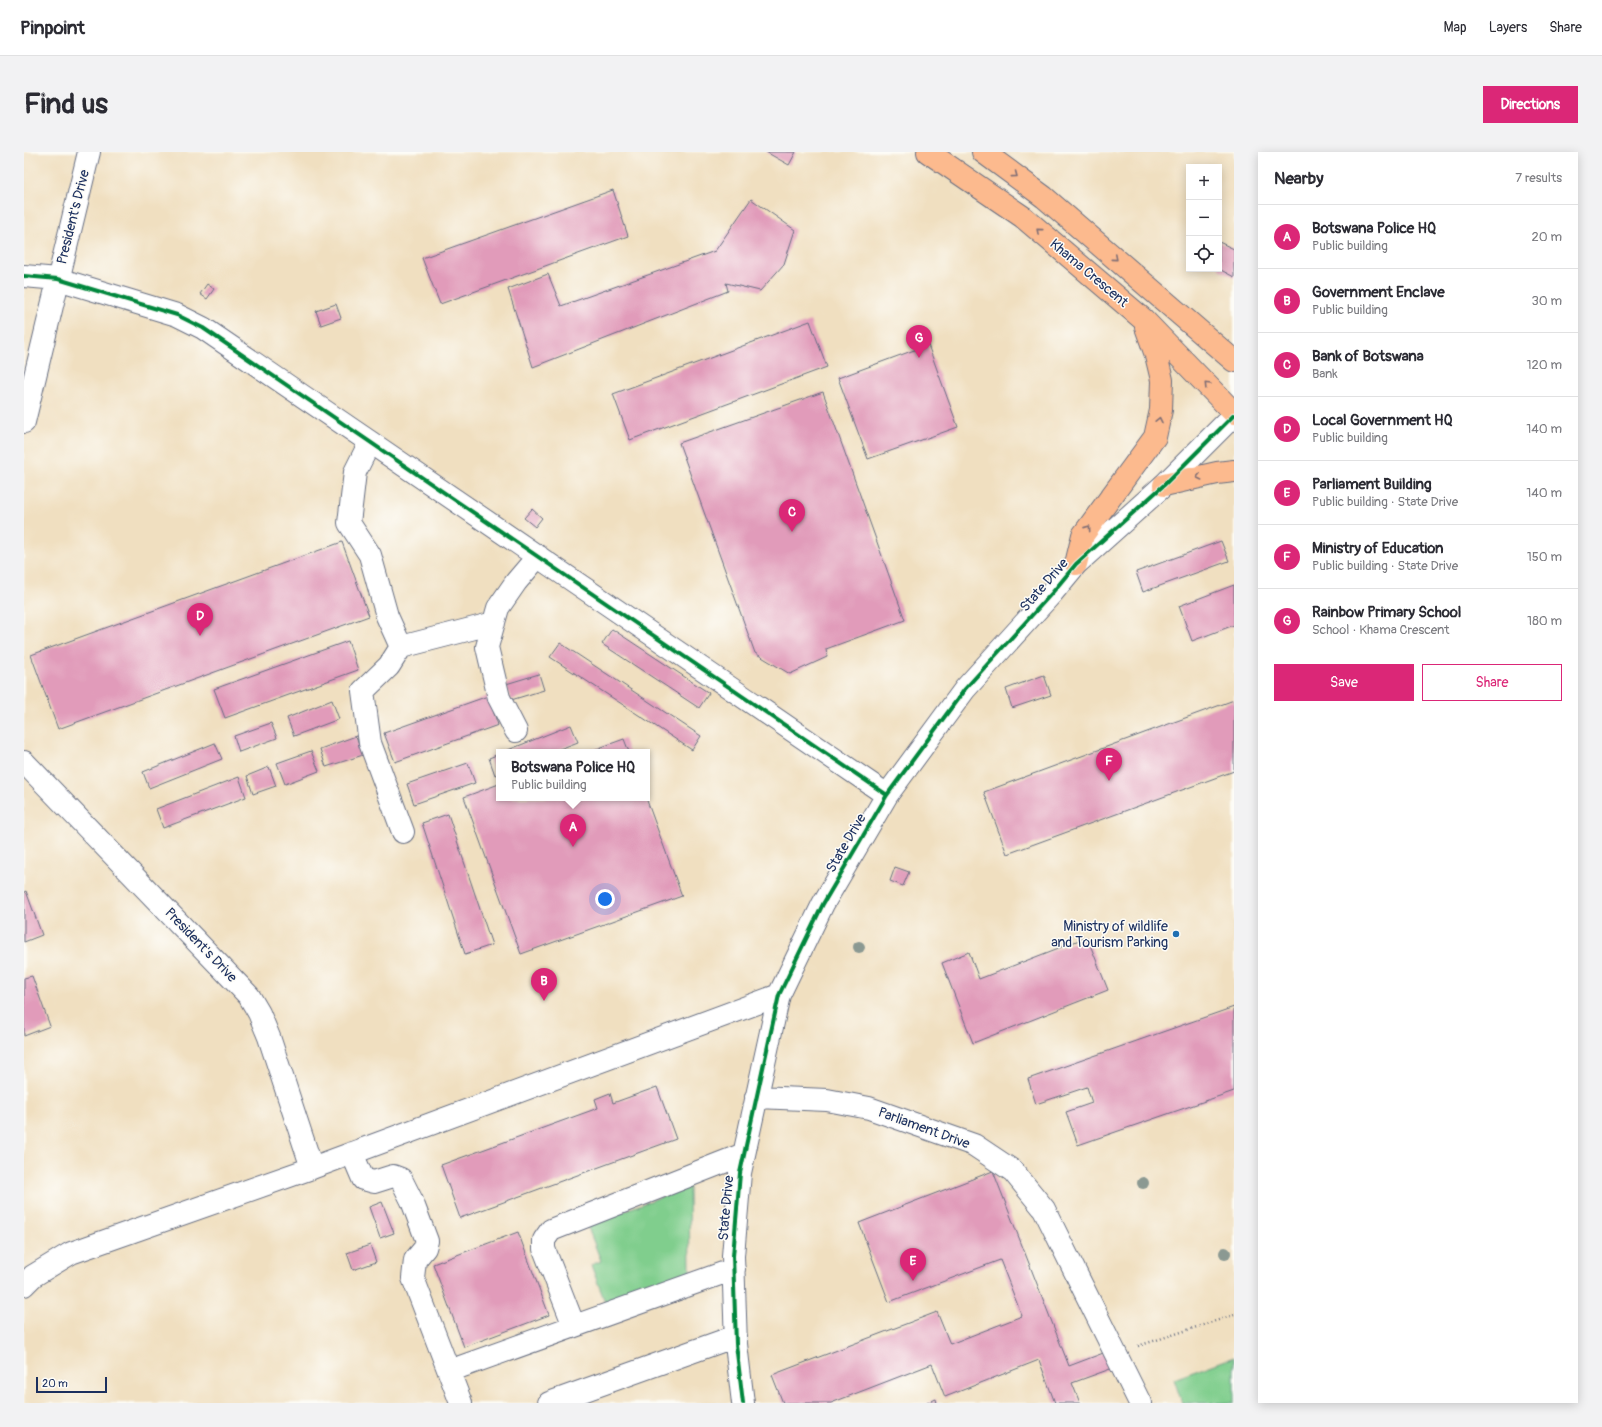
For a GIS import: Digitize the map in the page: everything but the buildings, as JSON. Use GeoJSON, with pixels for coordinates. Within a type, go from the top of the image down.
{"type":"FeatureCollection","features":[{"type":"Feature","properties":{"kind":"main road","name":"Khama Crescent"},"geometry":{"type":"LineString","coordinates":[[928,152],[1023,217],[1144,320],[1234,414]]}},
{"type":"Feature","properties":{"kind":"main road","name":"Khama Crescent"},"geometry":{"type":"LineString","coordinates":[[983,152],[1044,197],[1234,360]]}},
{"type":"Feature","properties":{"kind":"main road"},"geometry":{"type":"LineString","coordinates":[[1076,564],[1083,535],[1155,437],[1161,410],[1162,380],[1156,355],[1144,320]]}},
{"type":"Feature","properties":{"kind":"main road"},"geometry":{"type":"LineString","coordinates":[[1164,485],[1217,473],[1234,471]]}},
{"type":"Feature","properties":{"kind":"street","name":"President's Drive"},"geometry":{"type":"LineString","coordinates":[[24,422],[89,152]]}},
{"type":"Feature","properties":{"kind":"street"},"geometry":{"type":"LineString","coordinates":[[24,276],[58,279],[177,315],[203,328],[887,795]]}},
{"type":"Feature","properties":{"kind":"street","name":"State Drive"},"geometry":{"type":"LineString","coordinates":[[743,1403],[736,1336],[734,1269],[740,1173],[779,995],[823,904],[887,795],[965,689],[1052,593],[1076,564],[1164,485],[1234,414]]}},
{"type":"Feature","properties":{"kind":"street"},"geometry":{"type":"LineString","coordinates":[[370,442],[355,472],[349,523],[370,555],[388,616],[401,647]]}},
{"type":"Feature","properties":{"kind":"street"},"geometry":{"type":"LineString","coordinates":[[516,731],[498,698],[487,648],[498,608],[516,582],[538,556]]}},
{"type":"Feature","properties":{"kind":"street"},"geometry":{"type":"LineString","coordinates":[[403,832],[370,743],[363,691],[389,666],[401,647],[494,623]]}},
{"type":"Feature","properties":{"kind":"street","name":"President's Drive"},"geometry":{"type":"LineString","coordinates":[[24,762],[249,996],[259,1012],[269,1037],[312,1168]]}},
{"type":"Feature","properties":{"kind":"street"},"geometry":{"type":"LineString","coordinates":[[24,1285],[33,1276],[71,1253],[312,1168],[779,995]]}},
{"type":"Feature","properties":{"kind":"street","name":"Parliament Drive"},"geometry":{"type":"LineString","coordinates":[[756,1097],[827,1100],[869,1108],[974,1145],[1013,1171],[1044,1209],[1082,1287],[1117,1353],[1140,1403]]}},
{"type":"Feature","properties":{"kind":"street"},"geometry":{"type":"LineString","coordinates":[[352,1152],[363,1179],[374,1182],[393,1176],[401,1179],[412,1201],[427,1241],[425,1248],[415,1260],[413,1278],[461,1403]]}},
{"type":"Feature","properties":{"kind":"street"},"geometry":{"type":"LineString","coordinates":[[574,1326],[544,1249],[544,1240],[551,1230],[744,1154]]}},
{"type":"Feature","properties":{"kind":"street"},"geometry":{"type":"LineString","coordinates":[[449,1371],[734,1269]]}},
{"type":"Feature","properties":{"kind":"street"},"geometry":{"type":"LineString","coordinates":[[549,1403],[736,1336]]}},
{"type":"Feature","properties":{"kind":"path"},"geometry":{"type":"LineString","coordinates":[[1117,1353],[1234,1315]]}},
{"type":"Feature","properties":{"kind":"green space"},"geometry":{"type":"Polygon","coordinates":[[[689,1186],[690,1276],[607,1307],[591,1265],[601,1261],[587,1225],[689,1186]]]}},
{"type":"Feature","properties":{"kind":"green space"},"geometry":{"type":"Polygon","coordinates":[[[1234,1357],[1234,1403],[1182,1403],[1174,1379],[1234,1357]]]}},
{"type":"Feature","properties":{"kind":"cycle path"},"geometry":{"type":"LineString","coordinates":[[24,276],[58,279],[177,315],[203,328],[887,795]]}},
{"type":"Feature","properties":{"kind":"cycle path"},"geometry":{"type":"LineString","coordinates":[[743,1403],[736,1344],[733,1256],[740,1173],[779,995],[823,904],[887,795],[965,689],[1052,593],[1076,564],[1164,485],[1234,415]]}},
{"type":"Feature","properties":{"kind":"place","name":"Rainbow Primary School"},"geometry":{"type":"Point","coordinates":[919,358]}},
{"type":"Feature","properties":{"kind":"place","name":"Bank of Botswana"},"geometry":{"type":"Point","coordinates":[792,532]}},
{"type":"Feature","properties":{"kind":"place","name":"Local Government HQ"},"geometry":{"type":"Point","coordinates":[200,636]}},
{"type":"Feature","properties":{"kind":"place","name":"Ministry of Education"},"geometry":{"type":"Point","coordinates":[1109,781]}},
{"type":"Feature","properties":{"kind":"place","name":"Botswana Police HQ"},"geometry":{"type":"Point","coordinates":[573,847]}},
{"type":"Feature","properties":{"kind":"place","name":"Ministry of wildlife and Tourism Parking"},"geometry":{"type":"Point","coordinates":[1176,934]}},
{"type":"Feature","properties":{"kind":"place","name":"Government Enclave"},"geometry":{"type":"Point","coordinates":[544,1001]}},
{"type":"Feature","properties":{"kind":"place","name":"Parliament Building"},"geometry":{"type":"Point","coordinates":[913,1281]}}]}
